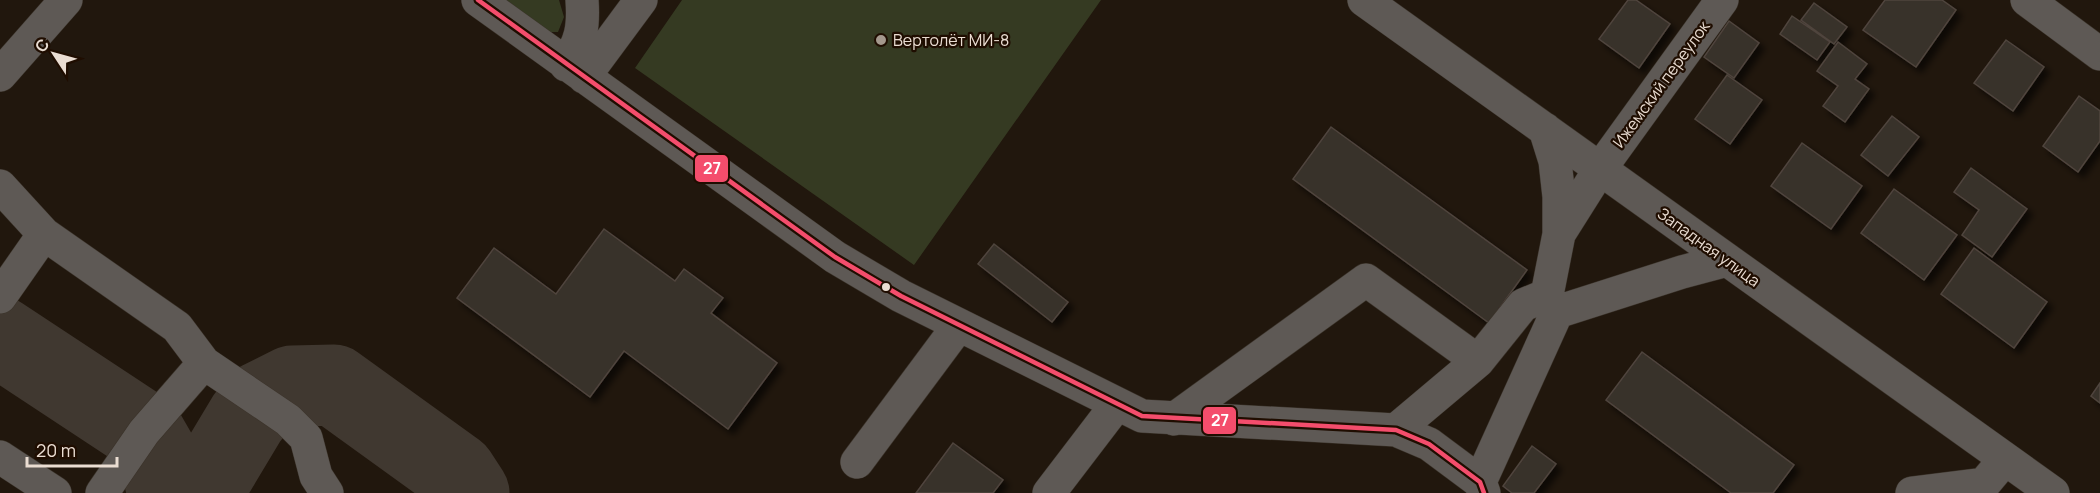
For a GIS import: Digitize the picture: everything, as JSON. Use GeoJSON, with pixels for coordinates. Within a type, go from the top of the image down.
{"type":"FeatureCollection","features":[{"type":"Feature","properties":{"kind":"street"},"geometry":{"type":"LineString","coordinates":[[0,75],[66,0]]}},
{"type":"Feature","properties":{"kind":"street"},"geometry":{"type":"LineString","coordinates":[[478,0],[836,257],[901,296],[1117,404],[1142,416],[1174,419],[1396,430],[1429,444],[1482,487],[1552,304],[1559,234],[1559,197],[1556,161],[1545,129]]}},
{"type":"Feature","properties":{"kind":"street"},"geometry":{"type":"LineString","coordinates":[[575,71],[583,15],[582,0]]}},
{"type":"Feature","properties":{"kind":"street"},"geometry":{"type":"LineString","coordinates":[[575,71],[641,0]]}},
{"type":"Feature","properties":{"kind":"street","name":"Западная улица"},"geometry":{"type":"LineString","coordinates":[[1364,0],[2053,493]]}},
{"type":"Feature","properties":{"kind":"street","name":"Ижемский переулок"},"geometry":{"type":"LineString","coordinates":[[1559,234],[1600,169],[1722,0]]}},
{"type":"Feature","properties":{"kind":"street"},"geometry":{"type":"LineString","coordinates":[[2027,0],[2100,54]]}},
{"type":"Feature","properties":{"kind":"street"},"geometry":{"type":"LineString","coordinates":[[0,186],[44,234],[177,327],[204,363],[288,420],[306,438],[316,476],[327,493]]}},
{"type":"Feature","properties":{"kind":"street"},"geometry":{"type":"LineString","coordinates":[[0,297],[44,234]]}},
{"type":"Feature","properties":{"kind":"street"},"geometry":{"type":"LineString","coordinates":[[1396,430],[1478,361],[1523,305],[1552,304],[1728,260]]}},
{"type":"Feature","properties":{"kind":"street"},"geometry":{"type":"LineString","coordinates":[[1174,419],[1366,279],[1478,361]]}},
{"type":"Feature","properties":{"kind":"street"},"geometry":{"type":"LineString","coordinates":[[857,462],[959,325]]}},
{"type":"Feature","properties":{"kind":"street"},"geometry":{"type":"LineString","coordinates":[[102,493],[144,432],[204,363]]}},
{"type":"Feature","properties":{"kind":"street"},"geometry":{"type":"LineString","coordinates":[[1049,493],[1117,404]]}},
{"type":"Feature","properties":{"kind":"street"},"geometry":{"type":"LineString","coordinates":[[0,457],[55,493]]}},
{"type":"Feature","properties":{"kind":"street"},"geometry":{"type":"LineString","coordinates":[[1912,493],[1984,484],[2005,459]]}},
{"type":"Feature","properties":{"kind":"green space"},"geometry":{"type":"Polygon","coordinates":[[[498,0],[559,0],[564,17],[558,32],[541,32],[498,0]]]}},
{"type":"Feature","properties":{"kind":"green space"},"geometry":{"type":"Polygon","coordinates":[[[682,0],[1101,0],[914,265],[635,68],[682,0]]]}},
{"type":"Feature","properties":{"kind":"building"},"geometry":{"type":"Polygon","coordinates":[[[1628,0],[1636,0],[1670,24],[1639,68],[1599,39],[1628,0]]]}},
{"type":"Feature","properties":{"kind":"building"},"geometry":{"type":"Polygon","coordinates":[[[1885,0],[1942,0],[1956,10],[1916,67],[1863,30],[1885,0]]]}},
{"type":"Feature","properties":{"kind":"building"},"geometry":{"type":"Polygon","coordinates":[[[1814,3],[1847,27],[1834,44],[1801,20],[1814,3]]]}},
{"type":"Feature","properties":{"kind":"building"},"geometry":{"type":"Polygon","coordinates":[[[1792,16],[1830,42],[1817,60],[1780,34],[1792,16]]]}},
{"type":"Feature","properties":{"kind":"building"},"geometry":{"type":"Polygon","coordinates":[[[1729,21],[1759,43],[1734,78],[1704,57],[1729,21]]]}},
{"type":"Feature","properties":{"kind":"building"},"geometry":{"type":"Polygon","coordinates":[[[2006,40],[2044,67],[2013,111],[1974,83],[2006,40]]]}},
{"type":"Feature","properties":{"kind":"building"},"geometry":{"type":"Polygon","coordinates":[[[1838,42],[1867,64],[1855,79],[1869,89],[1845,122],[1823,106],[1838,86],[1817,71],[1838,42]]]}},
{"type":"Feature","properties":{"kind":"building"},"geometry":{"type":"Polygon","coordinates":[[[1727,75],[1762,100],[1730,144],[1695,119],[1727,75]]]}},
{"type":"Feature","properties":{"kind":"building"},"geometry":{"type":"Polygon","coordinates":[[[2079,96],[2100,111],[2100,141],[2078,172],[2043,146],[2079,96]]]}},
{"type":"Feature","properties":{"kind":"building"},"geometry":{"type":"Polygon","coordinates":[[[1892,116],[1919,137],[1888,176],[1861,155],[1892,116]]]}},
{"type":"Feature","properties":{"kind":"building"},"geometry":{"type":"Polygon","coordinates":[[[1331,127],[1527,270],[1489,323],[1293,179],[1331,127]]]}},
{"type":"Feature","properties":{"kind":"building"},"geometry":{"type":"Polygon","coordinates":[[[1802,143],[1862,186],[1831,229],[1771,186],[1802,143]]]}},
{"type":"Feature","properties":{"kind":"building"},"geometry":{"type":"Polygon","coordinates":[[[1971,168],[2027,209],[1992,257],[1962,235],[1979,210],[1954,192],[1971,168]]]}},
{"type":"Feature","properties":{"kind":"building"},"geometry":{"type":"Polygon","coordinates":[[[1894,189],[1957,235],[1924,280],[1861,233],[1894,189]]]}},
{"type":"Feature","properties":{"kind":"building"},"geometry":{"type":"Polygon","coordinates":[[[604,229],[675,281],[684,269],[723,298],[711,313],[777,363],[728,429],[624,351],[590,397],[457,298],[494,248],[556,294],[604,229]]]}},
{"type":"Feature","properties":{"kind":"building"},"geometry":{"type":"Polygon","coordinates":[[[994,244],[1068,302],[1052,322],[978,264],[994,244]]]}},
{"type":"Feature","properties":{"kind":"building"},"geometry":{"type":"Polygon","coordinates":[[[1974,248],[2047,302],[2014,348],[1941,294],[1974,248]]]}},
{"type":"Feature","properties":{"kind":"building"},"geometry":{"type":"Polygon","coordinates":[[[1642,352],[1794,465],[1773,493],[1731,493],[1606,400],[1642,352]]]}},
{"type":"Feature","properties":{"kind":"building"},"geometry":{"type":"Polygon","coordinates":[[[2100,383],[2100,403],[2091,396],[2100,383]]]}},
{"type":"Feature","properties":{"kind":"building"},"geometry":{"type":"Polygon","coordinates":[[[953,443],[1003,480],[993,493],[916,493],[953,443]]]}},
{"type":"Feature","properties":{"kind":"building"},"geometry":{"type":"Polygon","coordinates":[[[1532,446],[1556,464],[1534,493],[1512,493],[1503,486],[1532,446]]]}},
{"type":"Feature","properties":{"kind":"taxiway"},"geometry":{"type":"LineString","coordinates":[[0,337],[144,432],[159,458],[168,493]]}},
{"type":"Feature","properties":{"kind":"taxiway"},"geometry":{"type":"LineString","coordinates":[[202,493],[247,418],[260,402],[292,386],[334,385],[456,473],[469,493]]}},
{"type":"Feature","properties":{"kind":"transit line","name":"27"},"geometry":{"type":"LineString","coordinates":[[478,0],[835,257],[901,296],[1142,416],[1396,430],[1429,444],[1480,482],[1484,493]]}},
{"type":"Feature","properties":{"kind":"place","name":"Вертолёт МИ-8"},"geometry":{"type":"Point","coordinates":[881,40]}}]}
